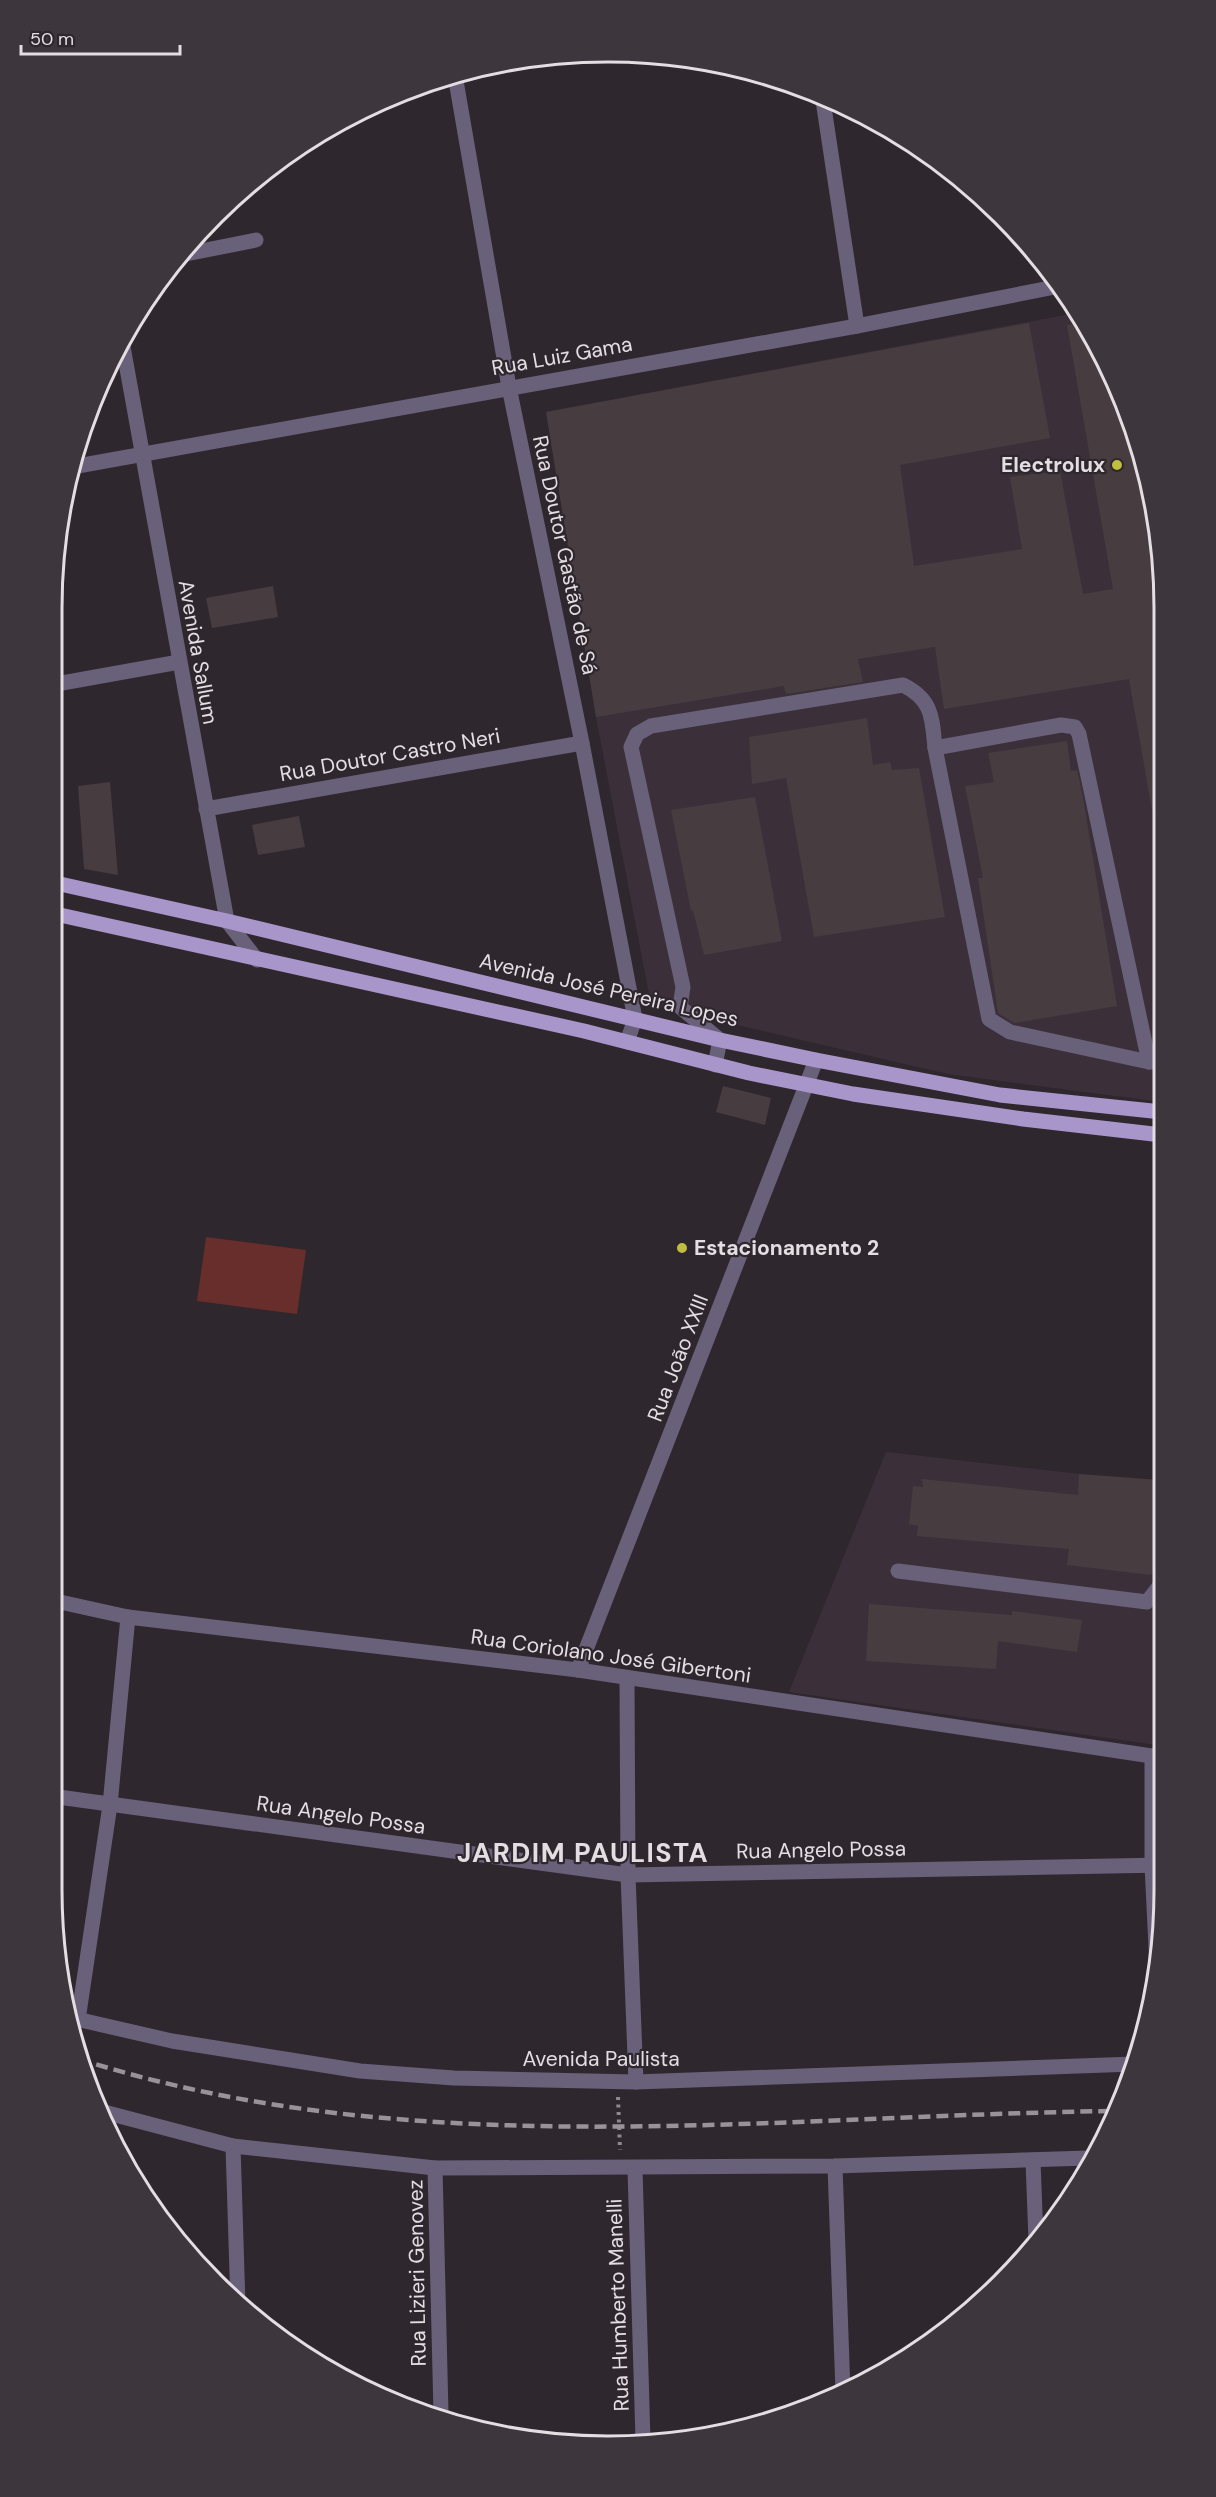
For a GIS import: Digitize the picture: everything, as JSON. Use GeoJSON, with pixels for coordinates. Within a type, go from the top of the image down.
{"type":"FeatureCollection","features":[{"type":"Feature","properties":{"kind":"main road","name":"Avenida José Pereira Lopes"},"geometry":{"type":"LineString","coordinates":[[62,884],[227,921],[720,1040],[816,1060],[1000,1095],[1154,1111]]}},
{"type":"Feature","properties":{"kind":"main road"},"geometry":{"type":"LineString","coordinates":[[62,916],[627,1042],[715,1065],[853,1094],[1023,1119],[1154,1134]]}},
{"type":"Feature","properties":{"kind":"street","name":"Rua Doutor Gastão de Sá"},"geometry":{"type":"LineString","coordinates":[[456,83],[508,387],[582,743],[635,1019]]}},
{"type":"Feature","properties":{"kind":"street"},"geometry":{"type":"LineString","coordinates":[[824,106],[857,326]]}},
{"type":"Feature","properties":{"kind":"street"},"geometry":{"type":"LineString","coordinates":[[193,253],[256,240]]}},
{"type":"Feature","properties":{"kind":"street","name":"Rua Luiz Gama"},"geometry":{"type":"LineString","coordinates":[[81,465],[857,326],[1051,288]]}},
{"type":"Feature","properties":{"kind":"street","name":"Avenida Sallum"},"geometry":{"type":"LineString","coordinates":[[124,355],[227,921],[257,960]]}},
{"type":"Feature","properties":{"kind":"street"},"geometry":{"type":"LineString","coordinates":[[62,683],[179,662]]}},
{"type":"Feature","properties":{"kind":"street"},"geometry":{"type":"LineString","coordinates":[[715,1065],[720,1040],[681,1007],[683,987],[631,747],[637,734],[651,726],[903,685],[919,693],[931,711],[935,748],[988,1019],[1010,1032],[1154,1062]]}},
{"type":"Feature","properties":{"kind":"street"},"geometry":{"type":"LineString","coordinates":[[935,748],[1061,725],[1075,727],[1079,734],[1154,1058]]}},
{"type":"Feature","properties":{"kind":"street","name":"Rua Doutor Castro Neri"},"geometry":{"type":"LineString","coordinates":[[206,809],[582,743]]}},
{"type":"Feature","properties":{"kind":"street"},"geometry":{"type":"LineString","coordinates":[[627,1042],[635,1019]]}},
{"type":"Feature","properties":{"kind":"street","name":"Rua João XXIII"},"geometry":{"type":"LineString","coordinates":[[579,1670],[816,1060]]}},
{"type":"Feature","properties":{"kind":"street"},"geometry":{"type":"LineString","coordinates":[[898,1571],[1147,1602],[1154,1593]]}},
{"type":"Feature","properties":{"kind":"street","name":"Rua Coriolano José Gibertoni"},"geometry":{"type":"LineString","coordinates":[[62,1602],[128,1617],[579,1670],[1154,1756]]}},
{"type":"Feature","properties":{"kind":"street"},"geometry":{"type":"LineString","coordinates":[[76,2013],[110,1805],[128,1617]]}},
{"type":"Feature","properties":{"kind":"street"},"geometry":{"type":"LineString","coordinates":[[627,1679],[628,1875],[636,2082]]}},
{"type":"Feature","properties":{"kind":"street","name":"Rua Angelo Possa"},"geometry":{"type":"LineString","coordinates":[[62,1798],[628,1875],[1154,1865]]}},
{"type":"Feature","properties":{"kind":"street","name":"Avenida Paulista"},"geometry":{"type":"LineString","coordinates":[[78,2020],[172,2041],[360,2071],[454,2078],[636,2082],[1125,2064]]}},
{"type":"Feature","properties":{"kind":"street"},"geometry":{"type":"LineString","coordinates":[[110,2114],[233,2146],[435,2168],[628,2169],[835,2166],[1083,2158]]}},
{"type":"Feature","properties":{"kind":"street"},"geometry":{"type":"LineString","coordinates":[[233,2146],[238,2290]]}},
{"type":"Feature","properties":{"kind":"street"},"geometry":{"type":"LineString","coordinates":[[1033,2160],[1036,2230]]}},
{"type":"Feature","properties":{"kind":"street"},"geometry":{"type":"LineString","coordinates":[[835,2166],[843,2382]]}},
{"type":"Feature","properties":{"kind":"street","name":"Rua Lizieri Genovez"},"geometry":{"type":"LineString","coordinates":[[435,2168],[441,2409]]}},
{"type":"Feature","properties":{"kind":"street","name":"Rua Humberto Manelli"},"geometry":{"type":"LineString","coordinates":[[628,2169],[643,2434]]}},
{"type":"Feature","properties":{"kind":"path"},"geometry":{"type":"LineString","coordinates":[[617,2082],[628,2169]]}},
{"type":"Feature","properties":{"kind":"shaded area","name":"Electrolux"},"geometry":{"type":"Polygon","coordinates":[[[1068,314],[1098,366],[1113,399],[1136,467],[1150,537],[1154,608],[1154,1101],[948,1074],[651,1005],[596,717],[546,412],[1068,314]]]}},
{"type":"Feature","properties":{"kind":"shaded area"},"geometry":{"type":"Polygon","coordinates":[[[206,1237],[306,1250],[297,1314],[197,1301],[206,1237]]]}},
{"type":"Feature","properties":{"kind":"shaded area"},"geometry":{"type":"Polygon","coordinates":[[[886,1452],[1154,1482],[1154,1745],[789,1692],[886,1452]]]}},
{"type":"Feature","properties":{"kind":"building"},"geometry":{"type":"Polygon","coordinates":[[[1029,323],[1050,438],[900,465],[914,566],[1022,549],[1010,477],[1060,471],[1083,594],[1113,589],[1067,325],[1074,324],[1098,366],[1125,432],[1136,467],[1150,537],[1154,608],[1154,810],[1152,810],[1129,679],[944,709],[935,647],[858,659],[863,682],[786,694],[784,686],[596,717],[546,412],[1029,323]]]}},
{"type":"Feature","properties":{"kind":"building"},"geometry":{"type":"Polygon","coordinates":[[[273,586],[278,617],[212,628],[206,598],[273,586]]]}},
{"type":"Feature","properties":{"kind":"building"},"geometry":{"type":"Polygon","coordinates":[[[867,718],[873,765],[890,762],[892,770],[919,768],[945,917],[814,937],[786,778],[752,784],[749,737],[867,718]]]}},
{"type":"Feature","properties":{"kind":"building"},"geometry":{"type":"Polygon","coordinates":[[[1067,741],[1071,771],[1077,770],[1083,797],[1117,1006],[1014,1023],[998,1013],[978,878],[983,878],[965,786],[994,782],[988,753],[1067,741]]]}},
{"type":"Feature","properties":{"kind":"building"},"geometry":{"type":"Polygon","coordinates":[[[110,782],[118,875],[84,869],[78,786],[110,782]]]}},
{"type":"Feature","properties":{"kind":"building"},"geometry":{"type":"Polygon","coordinates":[[[755,797],[782,941],[704,955],[693,910],[691,911],[671,810],[755,797]]]}},
{"type":"Feature","properties":{"kind":"building"},"geometry":{"type":"Polygon","coordinates":[[[299,816],[305,847],[258,855],[252,825],[299,816]]]}},
{"type":"Feature","properties":{"kind":"building"},"geometry":{"type":"Polygon","coordinates":[[[723,1086],[771,1098],[765,1125],[716,1112],[723,1086]]]}},
{"type":"Feature","properties":{"kind":"building"},"geometry":{"type":"Polygon","coordinates":[[[1079,1474],[1154,1480],[1154,1570],[1151,1575],[1067,1565],[1069,1549],[917,1536],[918,1526],[909,1524],[913,1486],[923,1487],[922,1479],[1078,1495],[1079,1474]]]}},
{"type":"Feature","properties":{"kind":"building"},"geometry":{"type":"Polygon","coordinates":[[[869,1604],[1012,1615],[1012,1611],[1082,1620],[1077,1652],[998,1641],[996,1669],[866,1661],[869,1604]]]}},
{"type":"Feature","properties":{"kind":"railway"},"geometry":{"type":"LineString","coordinates":[[90,2062],[206,2092],[334,2113],[464,2124],[594,2127],[725,2125],[1107,2111]]}},
{"type":"Feature","properties":{"kind":"place","name":"Electrolux"},"geometry":{"type":"Point","coordinates":[1117,465]}},
{"type":"Feature","properties":{"kind":"place","name":"Estacionamento 2"},"geometry":{"type":"Point","coordinates":[682,1248]}},
{"type":"Feature","properties":{"kind":"district","name":"JARDIM PAULISTA"},"geometry":{"type":"Point","coordinates":[583,1853]}}]}
